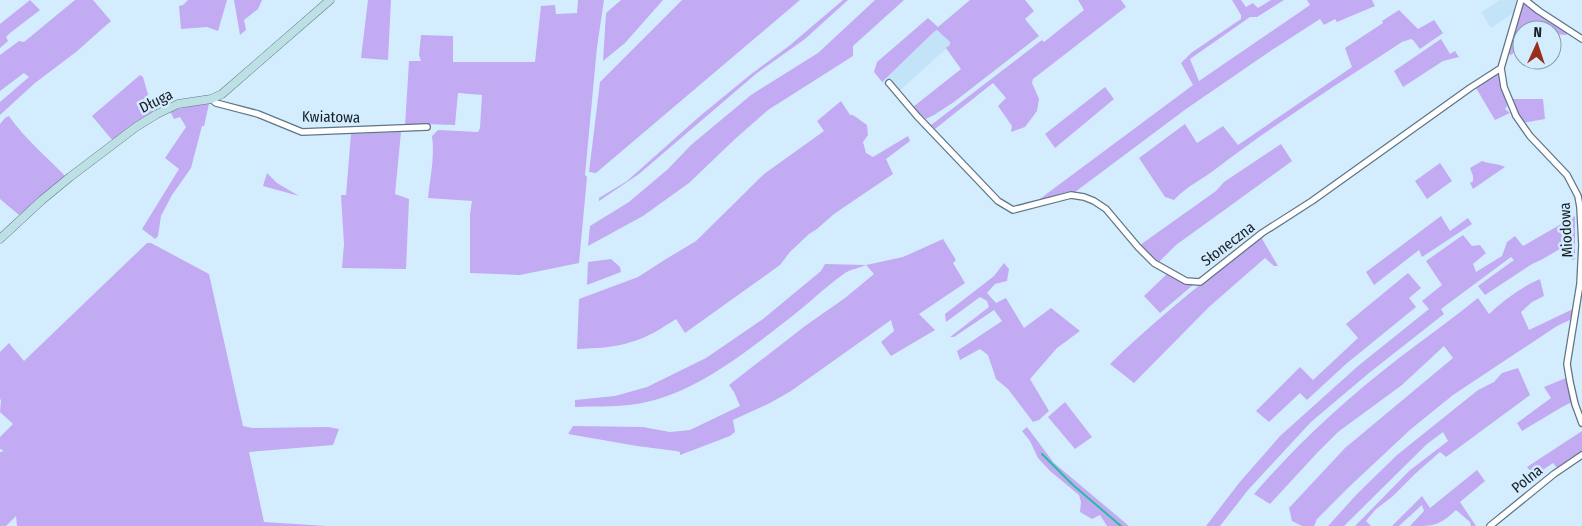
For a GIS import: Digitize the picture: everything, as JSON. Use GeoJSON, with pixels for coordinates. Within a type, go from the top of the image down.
{"type":"FeatureCollection","features":[{"type":"Feature","properties":{"kind":"street","name":"Długa"},"geometry":{"type":"LineString","coordinates":[[0,239],[56,188],[136,127],[178,104],[222,94],[330,0]]}},
{"type":"Feature","properties":{"kind":"street"},"geometry":{"type":"LineString","coordinates":[[1523,0],[1582,39]]}},
{"type":"Feature","properties":{"kind":"street","name":"Miodowa"},"geometry":{"type":"LineString","coordinates":[[1523,0],[1501,68],[1504,87],[1516,116],[1530,136],[1567,175],[1580,207],[1582,245],[1580,284],[1567,364],[1575,404],[1582,423]]}},
{"type":"Feature","properties":{"kind":"street","name":"Słoneczna"},"geometry":{"type":"LineString","coordinates":[[889,83],[917,116],[998,201],[1012,210],[1071,195],[1084,197],[1094,201],[1106,210],[1154,264],[1186,281],[1200,282],[1262,233],[1345,178],[1470,88],[1501,68]]}},
{"type":"Feature","properties":{"kind":"street","name":"Kwiatowa"},"geometry":{"type":"LineString","coordinates":[[211,98],[216,103],[258,114],[302,132],[427,127]]}},
{"type":"Feature","properties":{"kind":"street","name":"Polna"},"geometry":{"type":"LineString","coordinates":[[1490,526],[1554,474],[1582,455]]}},
{"type":"Feature","properties":{"kind":"shaded area"},"geometry":{"type":"Polygon","coordinates":[[[30,0],[40,10],[10,33],[6,37],[8,41],[0,48],[0,24],[30,0]]]}},
{"type":"Feature","properties":{"kind":"shaded area"},"geometry":{"type":"Polygon","coordinates":[[[75,0],[93,0],[111,21],[76,52],[35,83],[0,115],[0,102],[29,77],[24,73],[0,91],[0,55],[19,41],[24,42],[75,0]]]}},
{"type":"Feature","properties":{"kind":"shaded area"},"geometry":{"type":"Polygon","coordinates":[[[188,0],[227,0],[218,31],[207,27],[181,29],[179,6],[188,0]]]}},
{"type":"Feature","properties":{"kind":"shaded area"},"geometry":{"type":"Polygon","coordinates":[[[234,0],[262,0],[258,9],[244,20],[246,30],[240,35],[234,0]]]}},
{"type":"Feature","properties":{"kind":"shaded area"},"geometry":{"type":"Polygon","coordinates":[[[368,0],[391,0],[388,60],[361,58],[368,0]]]}},
{"type":"Feature","properties":{"kind":"shaded area"},"geometry":{"type":"Polygon","coordinates":[[[578,0],[604,0],[597,47],[579,263],[520,275],[470,273],[470,214],[472,201],[428,198],[433,159],[432,136],[438,130],[478,132],[480,128],[482,95],[458,93],[455,125],[425,124],[405,126],[409,61],[421,61],[419,55],[421,35],[453,36],[453,62],[535,62],[541,6],[555,5],[556,14],[577,13],[578,0]]]}},
{"type":"Feature","properties":{"kind":"shaded area"},"geometry":{"type":"Polygon","coordinates":[[[621,0],[663,0],[625,43],[603,61],[606,13],[621,0]]]}},
{"type":"Feature","properties":{"kind":"shaded area"},"geometry":{"type":"Polygon","coordinates":[[[682,0],[800,0],[596,173],[589,172],[600,82],[682,0]]]}},
{"type":"Feature","properties":{"kind":"shaded area"},"geometry":{"type":"Polygon","coordinates":[[[843,0],[848,0],[805,39],[757,73],[639,174],[599,201],[599,198],[627,181],[700,116],[789,46],[843,0]]]}},
{"type":"Feature","properties":{"kind":"shaded area"},"geometry":{"type":"Polygon","coordinates":[[[875,0],[904,0],[853,46],[853,56],[768,110],[689,183],[643,216],[588,246],[590,226],[629,202],[668,169],[691,145],[751,95],[818,53],[875,0]]]}},
{"type":"Feature","properties":{"kind":"shaded area"},"geometry":{"type":"Polygon","coordinates":[[[970,0],[1025,0],[1034,11],[1025,19],[1039,36],[954,102],[926,119],[913,107],[961,69],[946,48],[950,45],[950,42],[937,30],[882,82],[874,72],[877,62],[928,18],[938,27],[970,0]]]}},
{"type":"Feature","properties":{"kind":"shaded area"},"geometry":{"type":"Polygon","coordinates":[[[1078,0],[1121,0],[1126,7],[1033,79],[1032,83],[1039,99],[1037,111],[1025,127],[1011,132],[1012,126],[998,106],[1006,98],[993,83],[935,129],[931,125],[1042,40],[1044,42],[1084,10],[1078,0]]]}},
{"type":"Feature","properties":{"kind":"shaded area"},"geometry":{"type":"Polygon","coordinates":[[[1232,0],[1241,0],[1246,7],[1253,3],[1258,8],[1271,0],[1284,0],[1257,17],[1250,17],[1190,59],[1199,81],[1310,5],[1307,0],[1372,0],[1375,6],[1337,22],[1335,19],[1324,25],[1320,19],[1186,109],[1075,192],[1067,192],[1037,201],[1193,85],[1181,63],[1191,53],[1241,19],[1241,15],[1232,0]]]}},
{"type":"Feature","properties":{"kind":"shaded area"},"geometry":{"type":"Polygon","coordinates":[[[1500,0],[1516,0],[1513,13],[1491,28],[1481,12],[1500,0]]]}},
{"type":"Feature","properties":{"kind":"shaded area"},"geometry":{"type":"Polygon","coordinates":[[[1522,4],[1524,4],[1548,20],[1518,20],[1522,4]]]}},
{"type":"Feature","properties":{"kind":"shaded area"},"geometry":{"type":"Polygon","coordinates":[[[1399,10],[1418,29],[1434,20],[1443,33],[1420,49],[1411,39],[1402,42],[1285,119],[1174,200],[1165,197],[1139,158],[1185,124],[1197,143],[1223,126],[1238,145],[1352,67],[1345,48],[1399,10]]]}},
{"type":"Feature","properties":{"kind":"shaded area"},"geometry":{"type":"Polygon","coordinates":[[[1562,29],[1566,32],[1567,35],[1562,35],[1562,29]]]}},
{"type":"Feature","properties":{"kind":"shaded area"},"geometry":{"type":"Polygon","coordinates":[[[937,30],[950,42],[950,45],[895,95],[882,82],[937,30]]]}},
{"type":"Feature","properties":{"kind":"shaded area"},"geometry":{"type":"Polygon","coordinates":[[[1441,39],[1450,54],[1455,51],[1459,57],[1443,61],[1403,87],[1394,71],[1441,39]]]}},
{"type":"Feature","properties":{"kind":"shaded area"},"geometry":{"type":"Polygon","coordinates":[[[1512,42],[1512,54],[1509,54],[1512,42]]]}},
{"type":"Feature","properties":{"kind":"shaded area"},"geometry":{"type":"Polygon","coordinates":[[[1498,73],[1500,74],[1507,106],[1505,109],[1510,113],[1495,120],[1476,88],[1498,73]]]}},
{"type":"Feature","properties":{"kind":"shaded area"},"geometry":{"type":"Polygon","coordinates":[[[140,75],[143,77],[153,112],[113,141],[92,116],[140,75]]]}},
{"type":"Feature","properties":{"kind":"shaded area"},"geometry":{"type":"Polygon","coordinates":[[[1105,87],[1114,99],[1055,148],[1045,134],[1105,87]]]}},
{"type":"Feature","properties":{"kind":"shaded area"},"geometry":{"type":"Polygon","coordinates":[[[1512,99],[1543,99],[1545,119],[1523,123],[1512,99]]]}},
{"type":"Feature","properties":{"kind":"shaded area"},"geometry":{"type":"Polygon","coordinates":[[[841,101],[850,115],[853,115],[867,125],[868,135],[863,142],[866,153],[873,157],[908,136],[910,141],[886,159],[893,174],[834,214],[809,234],[790,252],[780,265],[685,333],[676,319],[643,338],[625,344],[611,347],[577,349],[579,299],[638,277],[696,241],[764,174],[824,131],[817,121],[841,101]]]}},
{"type":"Feature","properties":{"kind":"shaded area"},"geometry":{"type":"Polygon","coordinates":[[[207,102],[209,104],[204,126],[202,126],[191,168],[172,195],[161,216],[158,236],[155,239],[142,229],[179,169],[165,158],[186,127],[180,117],[174,119],[170,111],[207,102]]]}},
{"type":"Feature","properties":{"kind":"shaded area"},"geometry":{"type":"Polygon","coordinates":[[[9,116],[29,140],[66,177],[19,215],[0,199],[0,124],[9,116]]]}},
{"type":"Feature","properties":{"kind":"shaded area"},"geometry":{"type":"Polygon","coordinates":[[[401,132],[395,194],[409,199],[406,269],[342,268],[344,244],[341,195],[346,195],[351,134],[401,132]]]}},
{"type":"Feature","properties":{"kind":"shaded area"},"geometry":{"type":"Polygon","coordinates":[[[1281,144],[1292,161],[1176,245],[1159,262],[1140,245],[1216,191],[1224,182],[1281,144]]]}},
{"type":"Feature","properties":{"kind":"shaded area"},"geometry":{"type":"Polygon","coordinates":[[[1482,161],[1505,167],[1473,189],[1470,183],[1473,181],[1473,176],[1470,168],[1482,161]]]}},
{"type":"Feature","properties":{"kind":"shaded area"},"geometry":{"type":"Polygon","coordinates":[[[1440,163],[1452,181],[1427,199],[1415,181],[1440,163]]]}},
{"type":"Feature","properties":{"kind":"shaded area"},"geometry":{"type":"Polygon","coordinates":[[[267,173],[277,183],[299,196],[263,186],[267,173]]]}},
{"type":"Feature","properties":{"kind":"shaded area"},"geometry":{"type":"Polygon","coordinates":[[[1441,216],[1450,231],[1468,218],[1472,224],[1422,257],[1419,250],[1374,285],[1366,272],[1441,216]]]}},
{"type":"Feature","properties":{"kind":"shaded area"},"geometry":{"type":"Polygon","coordinates":[[[1575,216],[1575,259],[1572,260],[1565,246],[1532,264],[1485,295],[1478,286],[1514,260],[1511,257],[1441,309],[1444,314],[1311,422],[1248,490],[1220,526],[1206,526],[1239,483],[1280,436],[1358,366],[1429,309],[1422,301],[1442,285],[1426,261],[1463,235],[1472,246],[1480,245],[1486,253],[1473,264],[1476,272],[1502,256],[1507,242],[1515,236],[1523,246],[1575,216]]]}},
{"type":"Feature","properties":{"kind":"shaded area"},"geometry":{"type":"Polygon","coordinates":[[[1261,237],[1278,266],[1274,266],[1265,258],[1209,307],[1134,383],[1110,364],[1165,314],[1261,237]]]}},
{"type":"Feature","properties":{"kind":"shaded area"},"geometry":{"type":"Polygon","coordinates":[[[943,239],[956,260],[953,263],[965,283],[919,314],[935,330],[891,356],[881,342],[894,331],[891,320],[791,391],[733,420],[735,432],[730,436],[680,455],[680,452],[676,451],[568,434],[573,426],[643,427],[670,432],[690,430],[740,406],[729,385],[874,274],[866,265],[903,257],[943,239]]]}},
{"type":"Feature","properties":{"kind":"shaded area"},"geometry":{"type":"Polygon","coordinates":[[[147,243],[151,243],[209,274],[243,426],[252,428],[328,427],[339,429],[333,445],[249,452],[264,522],[327,526],[17,526],[16,516],[6,526],[0,526],[0,452],[3,450],[0,449],[0,437],[13,424],[0,412],[0,352],[9,343],[24,361],[147,243]]]}},
{"type":"Feature","properties":{"kind":"shaded area"},"geometry":{"type":"Polygon","coordinates":[[[611,259],[620,267],[621,272],[587,285],[588,262],[611,259]]]}},
{"type":"Feature","properties":{"kind":"shaded area"},"geometry":{"type":"Polygon","coordinates":[[[1004,263],[1009,269],[1007,281],[995,284],[987,293],[996,303],[1006,298],[1024,328],[1051,308],[1080,331],[1057,348],[1030,379],[1049,411],[1039,420],[1033,422],[1008,389],[996,379],[988,355],[980,349],[960,360],[957,351],[1002,321],[994,310],[954,337],[950,337],[989,307],[987,301],[980,297],[946,322],[945,314],[994,276],[1004,263]]]}},
{"type":"Feature","properties":{"kind":"shaded area"},"geometry":{"type":"Polygon","coordinates":[[[825,264],[866,265],[845,273],[731,362],[693,385],[651,401],[622,406],[575,407],[575,400],[615,396],[647,387],[706,358],[763,319],[821,271],[825,264]]]}},
{"type":"Feature","properties":{"kind":"shaded area"},"geometry":{"type":"Polygon","coordinates":[[[1408,273],[1421,288],[1409,298],[1416,307],[1346,364],[1307,400],[1300,393],[1269,422],[1256,411],[1300,367],[1313,380],[1358,338],[1346,324],[1408,273]]]}},
{"type":"Feature","properties":{"kind":"shaded area"},"geometry":{"type":"Polygon","coordinates":[[[1167,274],[1185,284],[1193,285],[1160,313],[1144,296],[1167,274]]]}},
{"type":"Feature","properties":{"kind":"shaded area"},"geometry":{"type":"Polygon","coordinates":[[[1540,279],[1544,296],[1532,302],[1521,312],[1529,330],[1573,309],[1570,320],[1557,326],[1453,395],[1411,429],[1350,486],[1317,519],[1314,526],[1302,526],[1292,521],[1289,508],[1345,448],[1453,358],[1444,346],[1402,385],[1338,432],[1270,504],[1254,494],[1305,439],[1360,389],[1458,313],[1478,298],[1489,314],[1513,294],[1540,279]]]}},
{"type":"Feature","properties":{"kind":"shaded area"},"geometry":{"type":"Polygon","coordinates":[[[1518,368],[1530,395],[1446,457],[1440,452],[1393,496],[1375,510],[1366,521],[1371,526],[1355,526],[1409,471],[1448,441],[1443,432],[1427,444],[1344,526],[1328,526],[1357,494],[1397,455],[1478,390],[1494,382],[1502,373],[1518,368]]]}},
{"type":"Feature","properties":{"kind":"shaded area"},"geometry":{"type":"Polygon","coordinates":[[[1566,378],[1572,402],[1522,431],[1517,423],[1551,398],[1544,387],[1566,378]]]}},
{"type":"Feature","properties":{"kind":"shaded area"},"geometry":{"type":"Polygon","coordinates":[[[1065,402],[1092,437],[1075,449],[1048,417],[1065,402]]]}},
{"type":"Feature","properties":{"kind":"shaded area"},"geometry":{"type":"Polygon","coordinates":[[[1027,427],[1054,463],[1129,526],[1107,526],[1100,515],[1092,519],[1080,512],[1081,502],[1079,495],[1050,471],[1038,458],[1030,441],[1022,431],[1027,427]]]}},
{"type":"Feature","properties":{"kind":"shaded area"},"geometry":{"type":"Polygon","coordinates":[[[1582,431],[1582,451],[1557,468],[1553,463],[1534,476],[1527,467],[1582,431]]]}},
{"type":"Feature","properties":{"kind":"shaded area"},"geometry":{"type":"Polygon","coordinates":[[[1477,470],[1485,481],[1460,502],[1476,526],[1471,526],[1470,522],[1456,510],[1436,524],[1410,526],[1424,511],[1422,505],[1399,526],[1392,526],[1422,496],[1430,508],[1477,470]]]}},
{"type":"Feature","properties":{"kind":"waterway"},"geometry":{"type":"LineString","coordinates":[[1042,454],[1073,485],[1121,526]]}}]}
